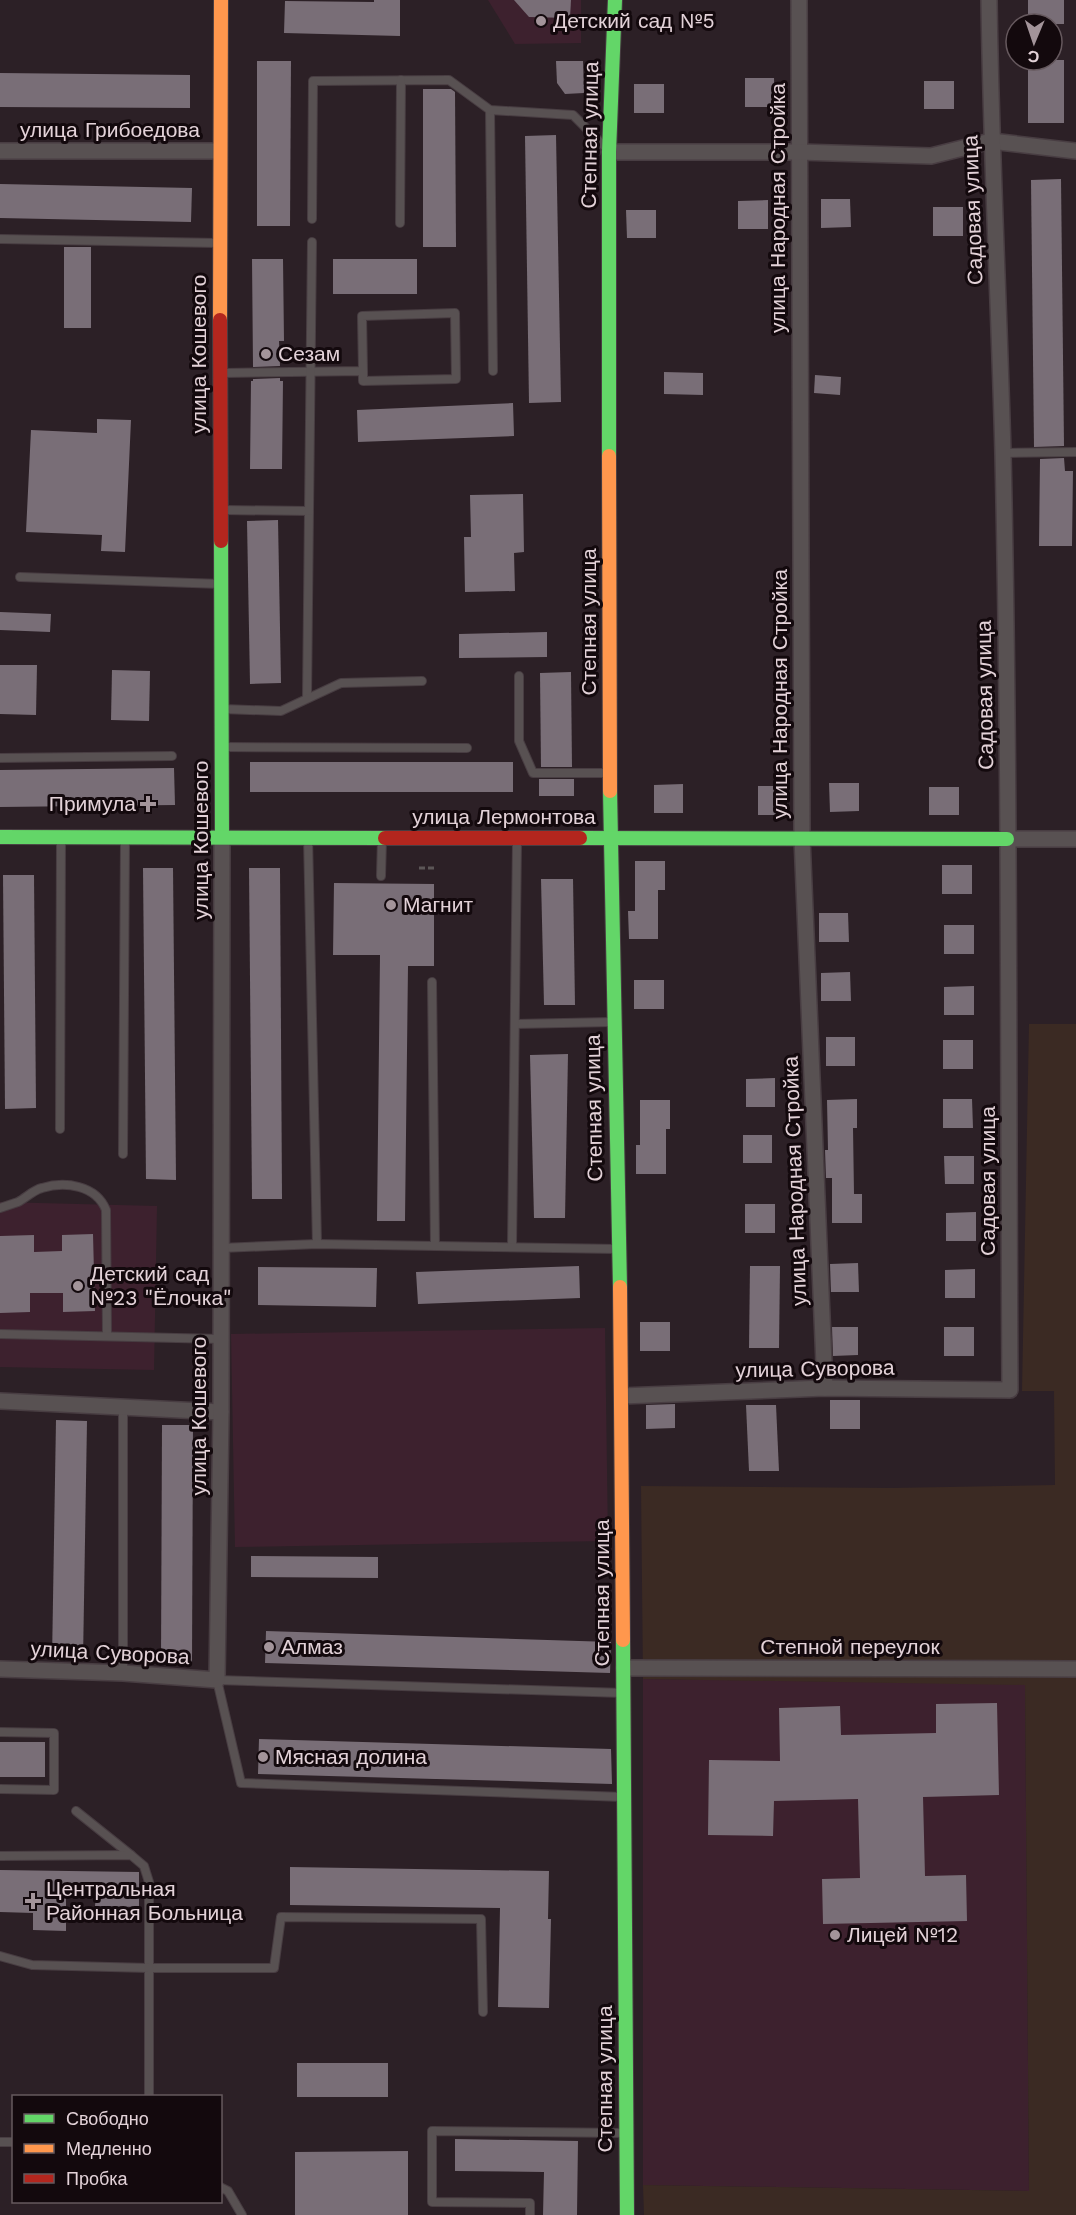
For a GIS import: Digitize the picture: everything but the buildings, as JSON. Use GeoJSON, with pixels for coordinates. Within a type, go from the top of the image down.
{"type":"FeatureCollection","features":[{"type":"Feature","properties":{"kind":"street","name":"улица Кошевого"},"geometry":{"type":"LineString","coordinates":[[217,1680],[221,1412],[222,510],[219,151],[221,0]]}},
{"type":"Feature","properties":{"kind":"street","name":"Степная улица"},"geometry":{"type":"LineString","coordinates":[[615,0],[609,152],[610,838],[622,1396],[627,2215]]}},
{"type":"Feature","properties":{"kind":"street","name":"улица Народная Стройка"},"geometry":{"type":"LineString","coordinates":[[799,0],[802,838],[825,1388]]}},
{"type":"Feature","properties":{"kind":"street","name":"Садовая улица"},"geometry":{"type":"LineString","coordinates":[[989,0],[991,141],[1003,453],[1010,1390]]}},
{"type":"Feature","properties":{"kind":"street"},"geometry":{"type":"LineString","coordinates":[[609,152],[799,152],[931,156],[991,141],[1076,151]]}},
{"type":"Feature","properties":{"kind":"street","name":"улица Грибоедова"},"geometry":{"type":"LineString","coordinates":[[0,151],[219,151]]}},
{"type":"Feature","properties":{"kind":"street","name":"улица Лермонтова"},"geometry":{"type":"LineString","coordinates":[[0,837],[1007,839]]}},
{"type":"Feature","properties":{"kind":"street"},"geometry":{"type":"LineString","coordinates":[[1007,839],[1076,839]]}},
{"type":"Feature","properties":{"kind":"street","name":"улица Суворова"},"geometry":{"type":"LineString","coordinates":[[622,1396],[825,1388],[1010,1390]]}},
{"type":"Feature","properties":{"kind":"street"},"geometry":{"type":"LineString","coordinates":[[0,1401],[221,1412]]}},
{"type":"Feature","properties":{"kind":"street","name":"Степной переулок"},"geometry":{"type":"LineString","coordinates":[[624,1668],[1076,1669]]}},
{"type":"Feature","properties":{"kind":"street","name":"улица Суворова"},"geometry":{"type":"LineString","coordinates":[[0,1669],[123,1672],[217,1680]]}},
{"type":"Feature","properties":{"kind":"lane"},"geometry":{"type":"LineString","coordinates":[[400,223],[401,80]]}},
{"type":"Feature","properties":{"kind":"lane"},"geometry":{"type":"LineString","coordinates":[[312,219],[313,81],[449,80],[490,110],[573,116],[609,152]]}},
{"type":"Feature","properties":{"kind":"lane"},"geometry":{"type":"LineString","coordinates":[[490,110],[493,371]]}},
{"type":"Feature","properties":{"kind":"lane"},"geometry":{"type":"LineString","coordinates":[[0,239],[220,243]]}},
{"type":"Feature","properties":{"kind":"lane"},"geometry":{"type":"LineString","coordinates":[[308,698],[312,242]]}},
{"type":"Feature","properties":{"kind":"lane"},"geometry":{"type":"LineString","coordinates":[[454,314],[456,379],[363,381],[363,371],[362,316],[454,314]]}},
{"type":"Feature","properties":{"kind":"lane"},"geometry":{"type":"LineString","coordinates":[[220,373],[363,371]]}},
{"type":"Feature","properties":{"kind":"lane"},"geometry":{"type":"LineString","coordinates":[[1003,453],[1076,452]]}},
{"type":"Feature","properties":{"kind":"lane"},"geometry":{"type":"LineString","coordinates":[[222,510],[309,511]]}},
{"type":"Feature","properties":{"kind":"lane"},"geometry":{"type":"LineString","coordinates":[[20,577],[222,584]]}},
{"type":"Feature","properties":{"kind":"lane"},"geometry":{"type":"LineString","coordinates":[[519,676],[519,741],[533,773],[610,773]]}},
{"type":"Feature","properties":{"kind":"lane"},"geometry":{"type":"LineString","coordinates":[[222,709],[281,711],[341,682],[422,681]]}},
{"type":"Feature","properties":{"kind":"lane"},"geometry":{"type":"LineString","coordinates":[[222,747],[467,748]]}},
{"type":"Feature","properties":{"kind":"lane"},"geometry":{"type":"LineString","coordinates":[[0,758],[172,756]]}},
{"type":"Feature","properties":{"kind":"lane"},"geometry":{"type":"LineString","coordinates":[[60,1129],[61,837]]}},
{"type":"Feature","properties":{"kind":"lane"},"geometry":{"type":"LineString","coordinates":[[123,1154],[125,837]]}},
{"type":"Feature","properties":{"kind":"lane"},"geometry":{"type":"LineString","coordinates":[[308,837],[317,1244]]}},
{"type":"Feature","properties":{"kind":"lane"},"geometry":{"type":"LineString","coordinates":[[381,876],[382,837]]}},
{"type":"Feature","properties":{"kind":"lane"},"geometry":{"type":"LineString","coordinates":[[512,1247],[518,838]]}},
{"type":"Feature","properties":{"kind":"lane"},"geometry":{"type":"LineString","coordinates":[[432,982],[435,1246]]}},
{"type":"Feature","properties":{"kind":"lane"},"geometry":{"type":"LineString","coordinates":[[515,1024],[614,1022]]}},
{"type":"Feature","properties":{"kind":"lane"},"geometry":{"type":"LineString","coordinates":[[0,1208],[19,1202],[40,1188],[66,1185],[87,1189],[102,1199],[106,1210],[107,1336]]}},
{"type":"Feature","properties":{"kind":"lane"},"geometry":{"type":"LineString","coordinates":[[220,1248],[317,1244],[618,1249]]}},
{"type":"Feature","properties":{"kind":"lane"},"geometry":{"type":"LineString","coordinates":[[0,1334],[220,1339]]}},
{"type":"Feature","properties":{"kind":"lane"},"geometry":{"type":"LineString","coordinates":[[123,1407],[123,1672]]}},
{"type":"Feature","properties":{"kind":"lane"},"geometry":{"type":"LineString","coordinates":[[624,1693],[217,1680],[241,1783],[624,1797]]}},
{"type":"Feature","properties":{"kind":"lane"},"geometry":{"type":"LineString","coordinates":[[0,1732],[54,1733],[54,1790],[0,1789]]}},
{"type":"Feature","properties":{"kind":"lane"},"geometry":{"type":"LineString","coordinates":[[76,1811],[144,1866],[149,1882],[149,2095]]}},
{"type":"Feature","properties":{"kind":"lane"},"geometry":{"type":"LineString","coordinates":[[0,1856],[131,1855]]}},
{"type":"Feature","properties":{"kind":"lane"},"geometry":{"type":"LineString","coordinates":[[0,1956],[32,1965],[274,1968],[281,1917],[481,1919],[483,2012]]}},
{"type":"Feature","properties":{"kind":"lane"},"geometry":{"type":"LineString","coordinates":[[530,2215],[530,2203],[432,2202],[432,2131],[626,2133]]}},
{"type":"Feature","properties":{"kind":"lane"},"geometry":{"type":"LineString","coordinates":[[222,2188],[228,2191],[242,2215]]}},
{"type":"Feature","properties":{"kind":"path"},"geometry":{"type":"LineString","coordinates":[[419,868],[437,868]]}},
{"type":"Feature","properties":{"kind":"shaded area","name":"Детский сад №5"},"geometry":{"type":"Polygon","coordinates":[[[488,0],[581,0],[581,43],[515,44],[488,0]]]}},
{"type":"Feature","properties":{"kind":"shaded area"},"geometry":{"type":"Polygon","coordinates":[[[1029,1024],[1076,1024],[1076,2215],[644,2215],[643,2185],[1029,2191],[1025,1685],[643,1679],[641,1486],[892,1488],[1055,1485],[1054,1391],[1022,1391],[1029,1024]]]}},
{"type":"Feature","properties":{"kind":"shaded area","name":"Детский сад №23 \"Ёлочка\""},"geometry":{"type":"Polygon","coordinates":[[[0,1202],[157,1206],[154,1370],[0,1367],[0,1202]]]}},
{"type":"Feature","properties":{"kind":"shaded area"},"geometry":{"type":"Polygon","coordinates":[[[605,1328],[608,1541],[235,1547],[231,1334],[605,1328]]]}},
{"type":"Feature","properties":{"kind":"shaded area","name":"Лицей №12"},"geometry":{"type":"Polygon","coordinates":[[[643,1679],[1025,1684],[1029,2191],[643,2185],[643,1679]]]}},
{"type":"Feature","properties":{"kind":"traffic: fast"},"geometry":{"type":"LineString","coordinates":[[609,456],[609,152],[615,0]]}},
{"type":"Feature","properties":{"kind":"traffic: fast"},"geometry":{"type":"LineString","coordinates":[[221,541],[222,837]]}},
{"type":"Feature","properties":{"kind":"traffic: fast"},"geometry":{"type":"LineString","coordinates":[[610,791],[620,1287]]}},
{"type":"Feature","properties":{"kind":"traffic: fast"},"geometry":{"type":"LineString","coordinates":[[0,837],[385,838]]}},
{"type":"Feature","properties":{"kind":"traffic: fast"},"geometry":{"type":"LineString","coordinates":[[580,838],[1007,839]]}},
{"type":"Feature","properties":{"kind":"traffic: fast"},"geometry":{"type":"LineString","coordinates":[[623,1640],[627,2215]]}},
{"type":"Feature","properties":{"kind":"traffic: slow"},"geometry":{"type":"LineString","coordinates":[[220,320],[221,0]]}},
{"type":"Feature","properties":{"kind":"traffic: slow"},"geometry":{"type":"LineString","coordinates":[[609,456],[610,791]]}},
{"type":"Feature","properties":{"kind":"traffic: slow"},"geometry":{"type":"LineString","coordinates":[[620,1287],[623,1640]]}},
{"type":"Feature","properties":{"kind":"traffic: jam"},"geometry":{"type":"LineString","coordinates":[[220,320],[221,541]]}},
{"type":"Feature","properties":{"kind":"traffic: jam"},"geometry":{"type":"LineString","coordinates":[[385,838],[580,838]]}},
{"type":"Feature","properties":{"kind":"place","name":"Детский сад №5"},"geometry":{"type":"Point","coordinates":[541,21]}},
{"type":"Feature","properties":{"kind":"place","name":"Сезам"},"geometry":{"type":"Point","coordinates":[266,354]}},
{"type":"Feature","properties":{"kind":"place","name":"Примула"},"geometry":{"type":"Point","coordinates":[148,804]}},
{"type":"Feature","properties":{"kind":"place","name":"Магнит"},"geometry":{"type":"Point","coordinates":[391,905]}},
{"type":"Feature","properties":{"kind":"place","name":"Детский сад №23 \"Ёлочка\""},"geometry":{"type":"Point","coordinates":[78,1286]}},
{"type":"Feature","properties":{"kind":"place","name":"Алмаз"},"geometry":{"type":"Point","coordinates":[269,1647]}},
{"type":"Feature","properties":{"kind":"place","name":"Мясная долина"},"geometry":{"type":"Point","coordinates":[263,1757]}},
{"type":"Feature","properties":{"kind":"place","name":"Центральная Районная Больница"},"geometry":{"type":"Point","coordinates":[33,1901]}},
{"type":"Feature","properties":{"kind":"place","name":"Лицей №12"},"geometry":{"type":"Point","coordinates":[835,1935]}}]}
